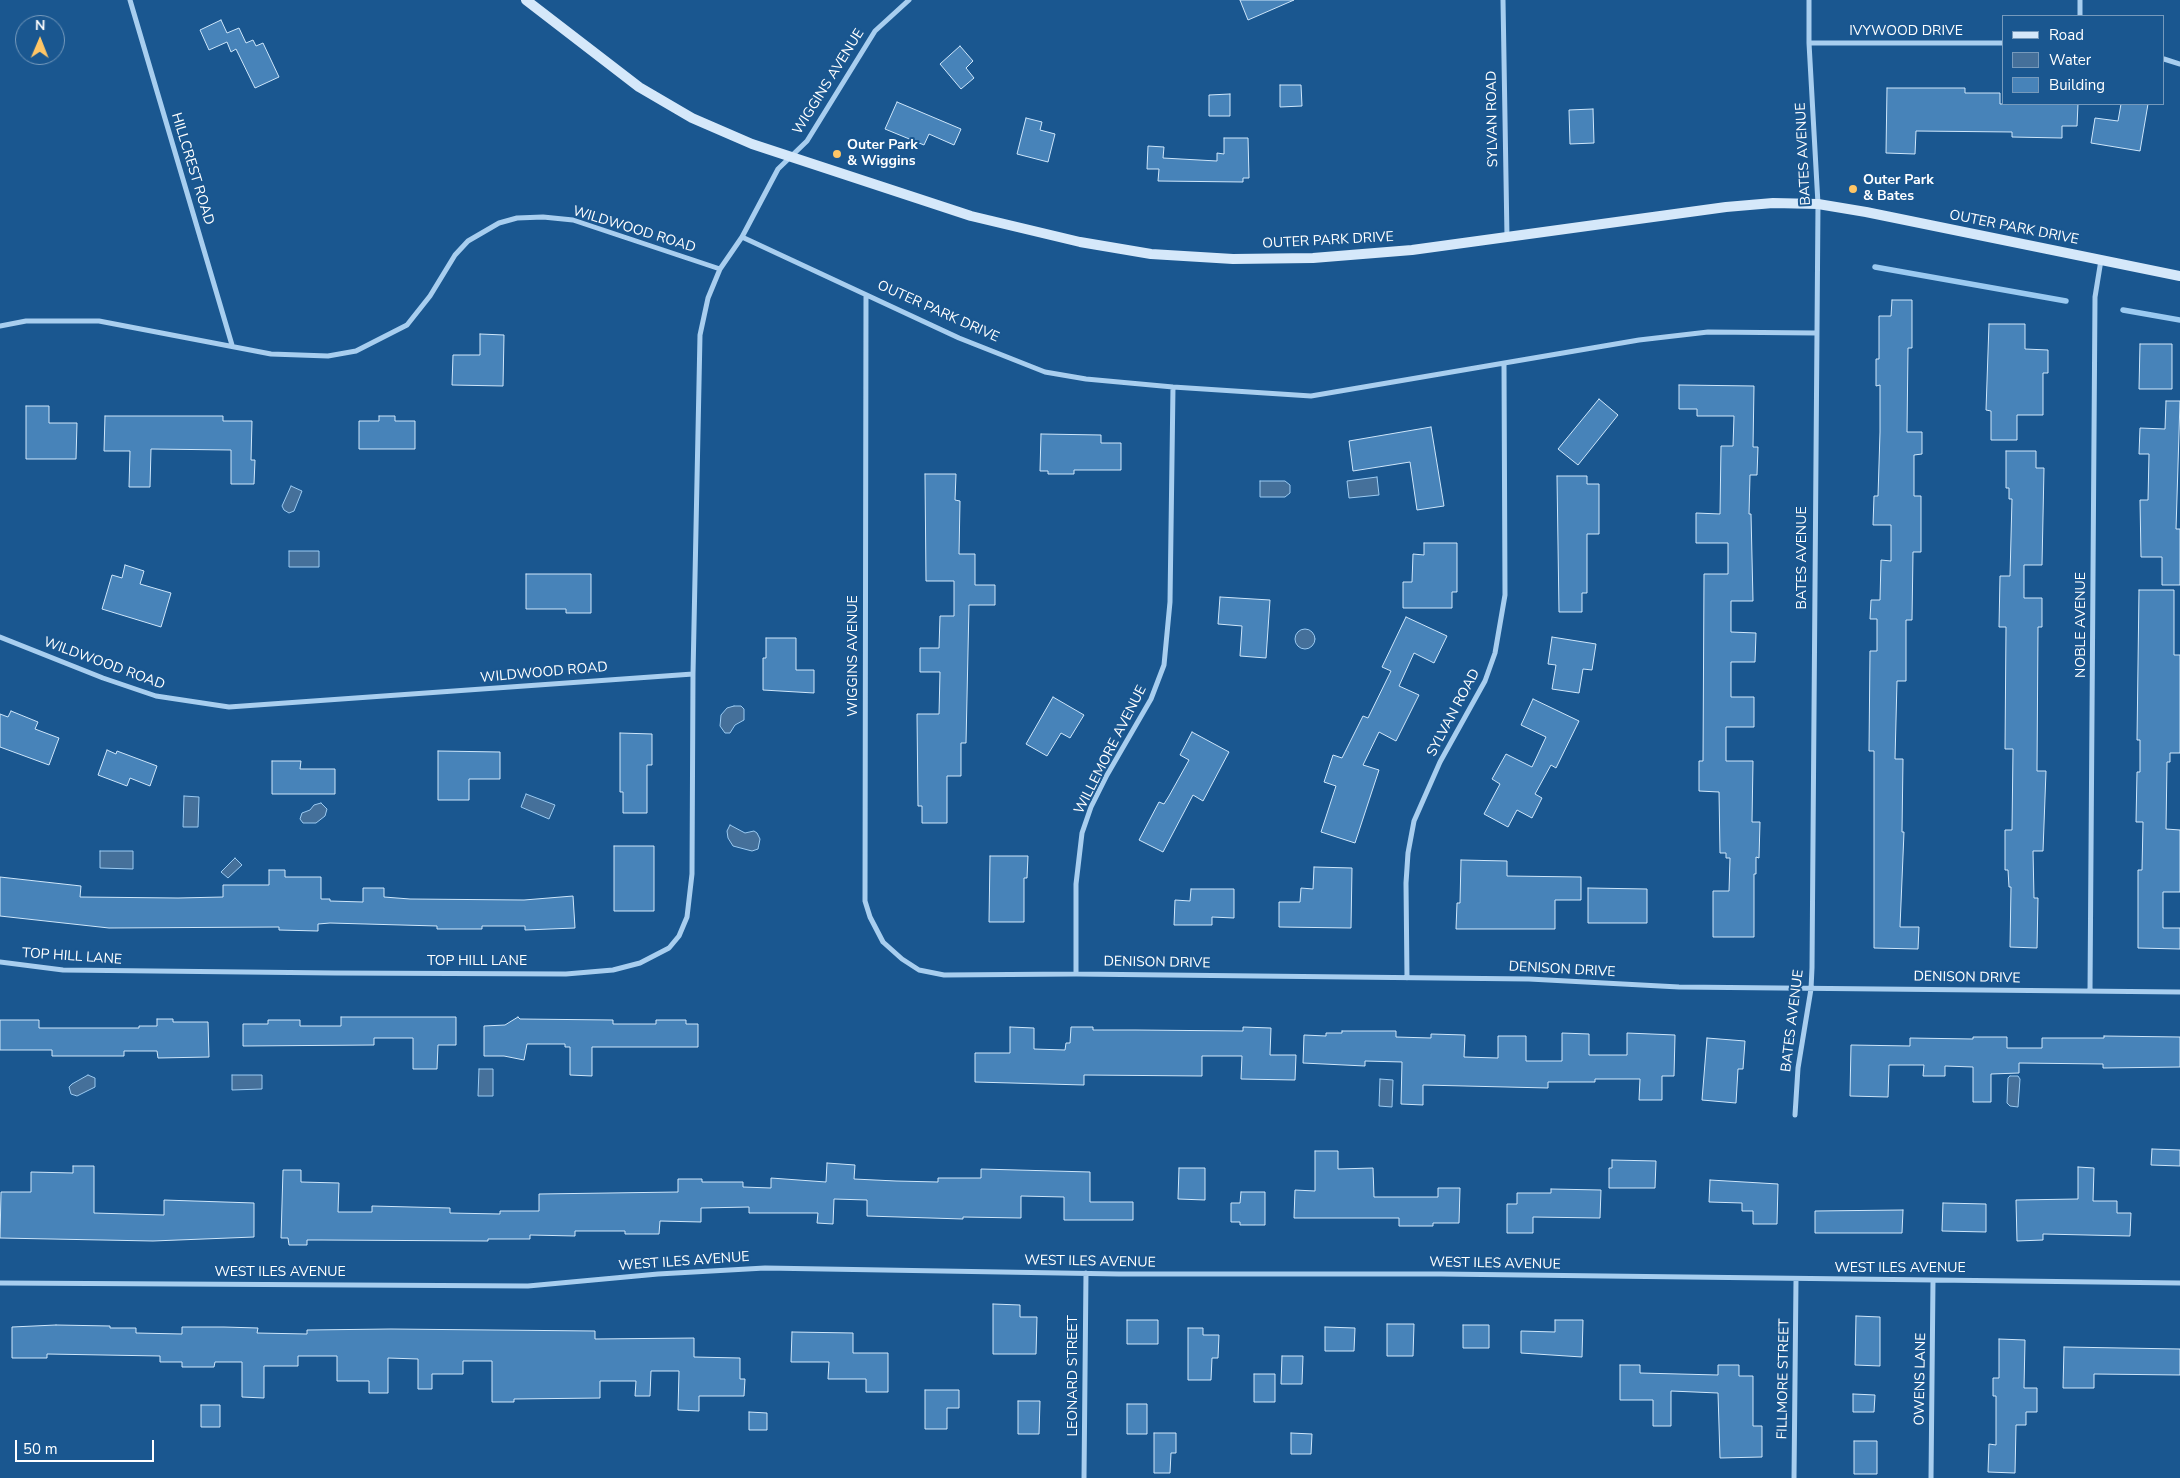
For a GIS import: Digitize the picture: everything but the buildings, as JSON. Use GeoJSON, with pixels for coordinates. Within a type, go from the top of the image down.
{"type":"FeatureCollection","features":[{"type":"Feature","properties":{"kind":"street","name":"HILLCREST ROAD"},"geometry":{"type":"LineString","coordinates":[[130,0],[232,346]]}},
{"type":"Feature","properties":{"kind":"street","name":"OUTER PARK DRIVE"},"geometry":{"type":"LineString","coordinates":[[526,0],[639,87],[692,118],[752,144],[971,216],[1080,242],[1151,254],[1233,259],[1313,258],[1412,250],[1726,206],[1773,203],[1818,204],[2180,276]]}},
{"type":"Feature","properties":{"kind":"street","name":"WIGGINS AVENUE"},"geometry":{"type":"LineString","coordinates":[[790,157],[807,141],[875,31],[909,0]]}},
{"type":"Feature","properties":{"kind":"street","name":"SYLVAN ROAD"},"geometry":{"type":"LineString","coordinates":[[1503,0],[1507,238]]}},
{"type":"Feature","properties":{"kind":"street","name":"BATES AVENUE"},"geometry":{"type":"LineString","coordinates":[[1795,1115],[1798,1068],[1811,988],[1818,204],[1809,44],[1809,0]]}},
{"type":"Feature","properties":{"kind":"street"},"geometry":{"type":"LineString","coordinates":[[2080,0],[2080,15]]}},
{"type":"Feature","properties":{"kind":"street","name":"IVYWOOD DRIVE"},"geometry":{"type":"LineString","coordinates":[[1809,44],[2002,43]]}},
{"type":"Feature","properties":{"kind":"street"},"geometry":{"type":"LineString","coordinates":[[2165,59],[2180,64]]}},
{"type":"Feature","properties":{"kind":"street"},"geometry":{"type":"LineString","coordinates":[[693,674],[700,335],[708,298],[720,269],[742,237],[778,169],[790,157]]}},
{"type":"Feature","properties":{"kind":"street","name":"WILDWOOD ROAD"},"geometry":{"type":"LineString","coordinates":[[0,326],[26,321],[99,321],[271,354],[328,356],[356,351],[375,343],[407,325],[430,296],[455,255],[468,241],[499,223],[517,218],[542,217],[573,220],[720,269]]}},
{"type":"Feature","properties":{"kind":"street","name":"OUTER PARK DRIVE"},"geometry":{"type":"LineString","coordinates":[[742,237],[960,338],[1045,372],[1086,379],[1173,387],[1312,396],[1504,365],[1639,340],[1708,332],[1816,333]]}},
{"type":"Feature","properties":{"kind":"street","name":"NOBLE AVENUE"},"geometry":{"type":"LineString","coordinates":[[2090,991],[2095,297],[2101,260]]}},
{"type":"Feature","properties":{"kind":"street","name":"WIGGINS AVENUE"},"geometry":{"type":"LineString","coordinates":[[866,295],[865,901],[870,917],[883,942],[902,959],[919,970],[944,975]]}},
{"type":"Feature","properties":{"kind":"street","name":"SYLVAN ROAD"},"geometry":{"type":"LineString","coordinates":[[1407,978],[1406,883],[1408,853],[1414,821],[1440,762],[1486,681],[1495,654],[1505,595],[1504,365]]}},
{"type":"Feature","properties":{"kind":"street","name":"WILLEMORE AVENUE"},"geometry":{"type":"LineString","coordinates":[[1076,974],[1076,884],[1082,833],[1091,807],[1107,775],[1151,699],[1164,665],[1170,602],[1173,387]]}},
{"type":"Feature","properties":{"kind":"street","name":"WILDWOOD ROAD"},"geometry":{"type":"LineString","coordinates":[[0,637],[103,678],[156,696],[229,706],[693,674]]}},
{"type":"Feature","properties":{"kind":"street","name":"TOP HILL LANE"},"geometry":{"type":"LineString","coordinates":[[0,962],[72,971],[566,974],[613,970],[640,964],[669,948],[679,936],[687,917],[692,874],[693,674]]}},
{"type":"Feature","properties":{"kind":"street","name":"DENISON DRIVE"},"geometry":{"type":"LineString","coordinates":[[944,975],[1076,974],[1529,979],[1679,987],[2180,992]]}},
{"type":"Feature","properties":{"kind":"street","name":"WEST ILES AVENUE"},"geometry":{"type":"LineString","coordinates":[[0,1283],[528,1286],[658,1274],[765,1268],[1086,1274],[1441,1274],[1796,1280],[2180,1283]]}},
{"type":"Feature","properties":{"kind":"street","name":"LEONARD STREET"},"geometry":{"type":"LineString","coordinates":[[1084,1478],[1086,1274]]}},
{"type":"Feature","properties":{"kind":"street","name":"FILLMORE STREET"},"geometry":{"type":"LineString","coordinates":[[1794,1478],[1796,1280]]}},
{"type":"Feature","properties":{"kind":"street","name":"OWENS LANE"},"geometry":{"type":"LineString","coordinates":[[1931,1478],[1933,1280]]}},
{"type":"Feature","properties":{"kind":"water"},"geometry":{"type":"Polygon","coordinates":[[[1377,477],[1379,495],[1349,498],[1347,481],[1377,477]]]}},
{"type":"Feature","properties":{"kind":"water"},"geometry":{"type":"Polygon","coordinates":[[[1260,481],[1285,481],[1290,485],[1290,493],[1285,497],[1260,497],[1260,481]]]}},
{"type":"Feature","properties":{"kind":"water"},"geometry":{"type":"Polygon","coordinates":[[[291,486],[302,491],[294,511],[289,513],[282,506],[291,486]]]}},
{"type":"Feature","properties":{"kind":"water"},"geometry":{"type":"Polygon","coordinates":[[[289,551],[319,551],[319,567],[289,567],[289,551]]]}},
{"type":"Feature","properties":{"kind":"water"},"geometry":{"type":"Polygon","coordinates":[[[1305,629],[1312,632],[1315,639],[1312,646],[1305,649],[1298,646],[1295,639],[1298,632],[1305,629]]]}},
{"type":"Feature","properties":{"kind":"water"},"geometry":{"type":"Polygon","coordinates":[[[741,706],[744,709],[744,720],[735,725],[730,733],[725,733],[720,726],[721,715],[727,708],[741,706]]]}},
{"type":"Feature","properties":{"kind":"water"},"geometry":{"type":"Polygon","coordinates":[[[526,794],[555,805],[549,819],[521,807],[526,794]]]}},
{"type":"Feature","properties":{"kind":"water"},"geometry":{"type":"Polygon","coordinates":[[[184,796],[199,797],[198,827],[183,827],[184,796]]]}},
{"type":"Feature","properties":{"kind":"water"},"geometry":{"type":"Polygon","coordinates":[[[321,803],[327,809],[325,816],[316,823],[303,823],[300,819],[302,813],[321,803]]]}},
{"type":"Feature","properties":{"kind":"water"},"geometry":{"type":"Polygon","coordinates":[[[730,825],[745,833],[754,831],[757,833],[760,839],[758,849],[752,851],[733,846],[728,838],[727,831],[730,825]]]}},
{"type":"Feature","properties":{"kind":"water"},"geometry":{"type":"Polygon","coordinates":[[[100,851],[133,851],[133,869],[100,868],[100,851]]]}},
{"type":"Feature","properties":{"kind":"water"},"geometry":{"type":"Polygon","coordinates":[[[235,858],[242,865],[228,878],[221,872],[235,858]]]}},
{"type":"Feature","properties":{"kind":"water"},"geometry":{"type":"Polygon","coordinates":[[[479,1069],[493,1069],[493,1096],[478,1096],[479,1069]]]}},
{"type":"Feature","properties":{"kind":"water"},"geometry":{"type":"Polygon","coordinates":[[[88,1075],[95,1078],[95,1087],[77,1096],[71,1094],[69,1087],[88,1075]]]}},
{"type":"Feature","properties":{"kind":"water"},"geometry":{"type":"Polygon","coordinates":[[[232,1075],[262,1075],[262,1089],[232,1090],[232,1075]]]}},
{"type":"Feature","properties":{"kind":"water"},"geometry":{"type":"Polygon","coordinates":[[[2010,1076],[2018,1076],[2020,1079],[2018,1107],[2010,1106],[2007,1103],[2008,1078],[2010,1076]]]}},
{"type":"Feature","properties":{"kind":"water"},"geometry":{"type":"Polygon","coordinates":[[[1380,1079],[1393,1080],[1392,1107],[1379,1106],[1380,1079]]]}},
{"type":"Feature","properties":{"kind":"waterway"},"geometry":{"type":"LineString","coordinates":[[1875,267],[2066,301]]}},
{"type":"Feature","properties":{"kind":"waterway"},"geometry":{"type":"LineString","coordinates":[[2123,310],[2180,320]]}},
{"type":"Feature","properties":{"kind":"place","name":"Outer Park & Wiggins"},"geometry":{"type":"Point","coordinates":[837,154]}},
{"type":"Feature","properties":{"kind":"place","name":"Outer Park & Bates"},"geometry":{"type":"Point","coordinates":[1853,189]}}]}
